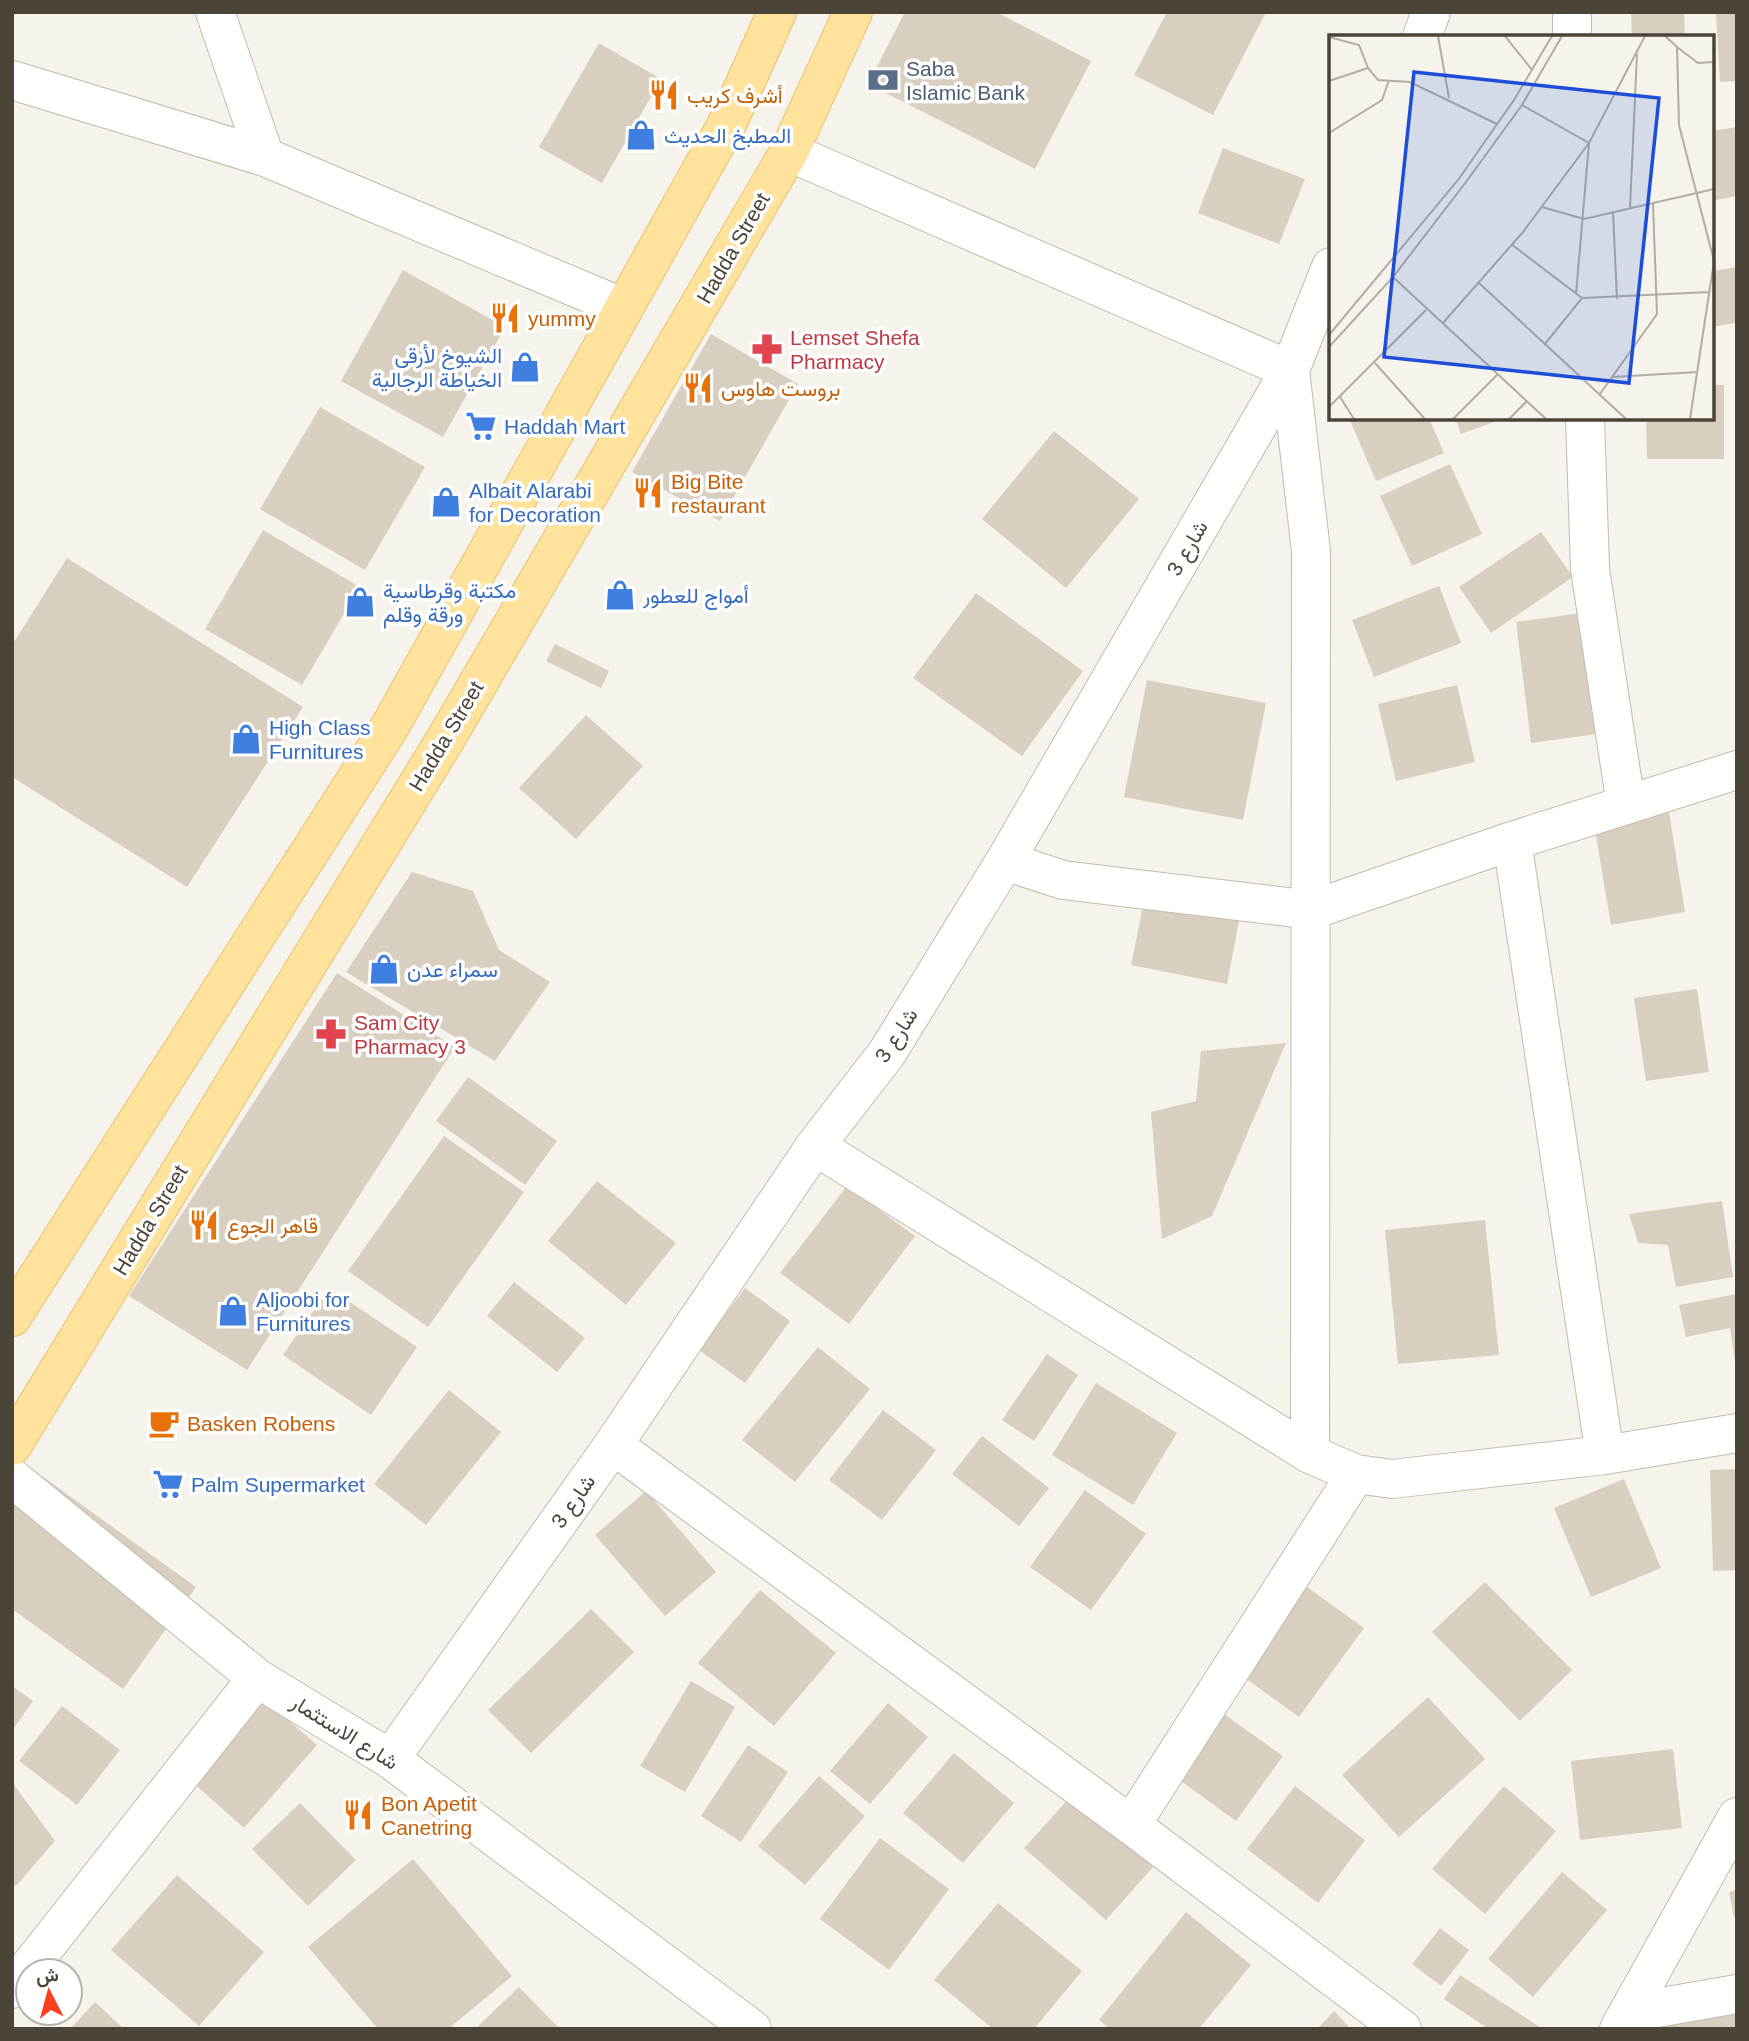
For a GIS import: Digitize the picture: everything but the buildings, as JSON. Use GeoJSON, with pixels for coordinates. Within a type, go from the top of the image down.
{"type":"FeatureCollection","features":[{"type":"Feature","properties":{"kind":"main road"},"geometry":{"type":"LineString","coordinates":[[12,1318],[389,728],[727,124],[777,12]]}},
{"type":"Feature","properties":{"kind":"main road","name":"Hadda Street"},"geometry":{"type":"LineString","coordinates":[[12,1446],[445,740],[789,152],[852,12]]}},
{"type":"Feature","properties":{"kind":"street"},"geometry":{"type":"LineString","coordinates":[[215,12],[265,157]]}},
{"type":"Feature","properties":{"kind":"street"},"geometry":{"type":"LineString","coordinates":[[1423,35],[1431,12]]}},
{"type":"Feature","properties":{"kind":"street"},"geometry":{"type":"LineString","coordinates":[[1572,12],[1572,35]]}},
{"type":"Feature","properties":{"kind":"street"},"geometry":{"type":"LineString","coordinates":[[12,80],[265,157],[624,308]]}},
{"type":"Feature","properties":{"kind":"street"},"geometry":{"type":"LineString","coordinates":[[789,152],[1290,370],[1311,551],[1310,1454]]}},
{"type":"Feature","properties":{"kind":"street","name":"شارع 3"},"geometry":{"type":"LineString","coordinates":[[390,1759],[613,1445],[815,1146],[887,1053],[1005,861],[1290,370],[1329,272]]}},
{"type":"Feature","properties":{"kind":"street"},"geometry":{"type":"LineString","coordinates":[[1585,420],[1590,569],[1626,805]]}},
{"type":"Feature","properties":{"kind":"street"},"geometry":{"type":"LineString","coordinates":[[1005,861],[1063,880],[1312,910],[1512,841],[1737,770]]}},
{"type":"Feature","properties":{"kind":"street"},"geometry":{"type":"LineString","coordinates":[[1512,841],[1605,1455]]}},
{"type":"Feature","properties":{"kind":"street"},"geometry":{"type":"LineString","coordinates":[[815,1146],[1310,1454],[1356,1474],[1392,1479],[1605,1455],[1737,1433]]}},
{"type":"Feature","properties":{"kind":"street"},"geometry":{"type":"LineString","coordinates":[[613,1445],[1130,1825],[1402,2029]]}},
{"type":"Feature","properties":{"kind":"street"},"geometry":{"type":"LineString","coordinates":[[1130,1825],[1356,1474]]}},
{"type":"Feature","properties":{"kind":"street","name":"شارع الاستثمار"},"geometry":{"type":"LineString","coordinates":[[12,1478],[257,1678],[390,1759],[752,2029]]}},
{"type":"Feature","properties":{"kind":"street"},"geometry":{"type":"LineString","coordinates":[[12,1989],[257,1678]]}},
{"type":"Feature","properties":{"kind":"street"},"geometry":{"type":"LineString","coordinates":[[1624,2021],[1737,1818]]}},
{"type":"Feature","properties":{"kind":"street"},"geometry":{"type":"LineString","coordinates":[[1624,2021],[1737,1994]]}},
{"type":"Feature","properties":{"kind":"place","name":"Saba Islamic Bank"},"geometry":{"type":"Point","coordinates":[883,80]}},
{"type":"Feature","properties":{"kind":"place","name":"أشرف كريب"},"geometry":{"type":"Point","coordinates":[664,95]}},
{"type":"Feature","properties":{"kind":"place","name":"المطبخ الحديث"},"geometry":{"type":"Point","coordinates":[641,135]}},
{"type":"Feature","properties":{"kind":"place","name":"yummy"},"geometry":{"type":"Point","coordinates":[505,318]}},
{"type":"Feature","properties":{"kind":"place","name":"Lemset Shefa Pharmacy"},"geometry":{"type":"Point","coordinates":[767,349]}},
{"type":"Feature","properties":{"kind":"place","name":"الشيوخ لأرقى الخياطة الرجالية"},"geometry":{"type":"Point","coordinates":[525,367]}},
{"type":"Feature","properties":{"kind":"place","name":"بروست هاوس"},"geometry":{"type":"Point","coordinates":[698,388]}},
{"type":"Feature","properties":{"kind":"place","name":"Haddah Mart"},"geometry":{"type":"Point","coordinates":[481,426]}},
{"type":"Feature","properties":{"kind":"place","name":"Big Bite restaurant"},"geometry":{"type":"Point","coordinates":[648,493]}},
{"type":"Feature","properties":{"kind":"place","name":"Albait Alarabi for Decoration"},"geometry":{"type":"Point","coordinates":[446,502]}},
{"type":"Feature","properties":{"kind":"place","name":"أمواج للعطور"},"geometry":{"type":"Point","coordinates":[620,595]}},
{"type":"Feature","properties":{"kind":"place","name":"مكتبة وقرطاسية ورقة وقلم"},"geometry":{"type":"Point","coordinates":[360,602]}},
{"type":"Feature","properties":{"kind":"place","name":"High Class Furnitures"},"geometry":{"type":"Point","coordinates":[246,739]}},
{"type":"Feature","properties":{"kind":"place","name":"سمراء عدن"},"geometry":{"type":"Point","coordinates":[384,969]}},
{"type":"Feature","properties":{"kind":"place","name":"Sam City Pharmacy 3"},"geometry":{"type":"Point","coordinates":[331,1034]}},
{"type":"Feature","properties":{"kind":"place","name":"قاهر الجوع"},"geometry":{"type":"Point","coordinates":[204,1225]}},
{"type":"Feature","properties":{"kind":"place","name":"Aljoobi for Furnitures"},"geometry":{"type":"Point","coordinates":[233,1311]}},
{"type":"Feature","properties":{"kind":"place","name":"Basken Robens"},"geometry":{"type":"Point","coordinates":[164,1423]}},
{"type":"Feature","properties":{"kind":"place","name":"Palm Supermarket"},"geometry":{"type":"Point","coordinates":[168,1484]}},
{"type":"Feature","properties":{"kind":"place","name":"Bon Apetit Canetring"},"geometry":{"type":"Point","coordinates":[358,1815]}}]}
